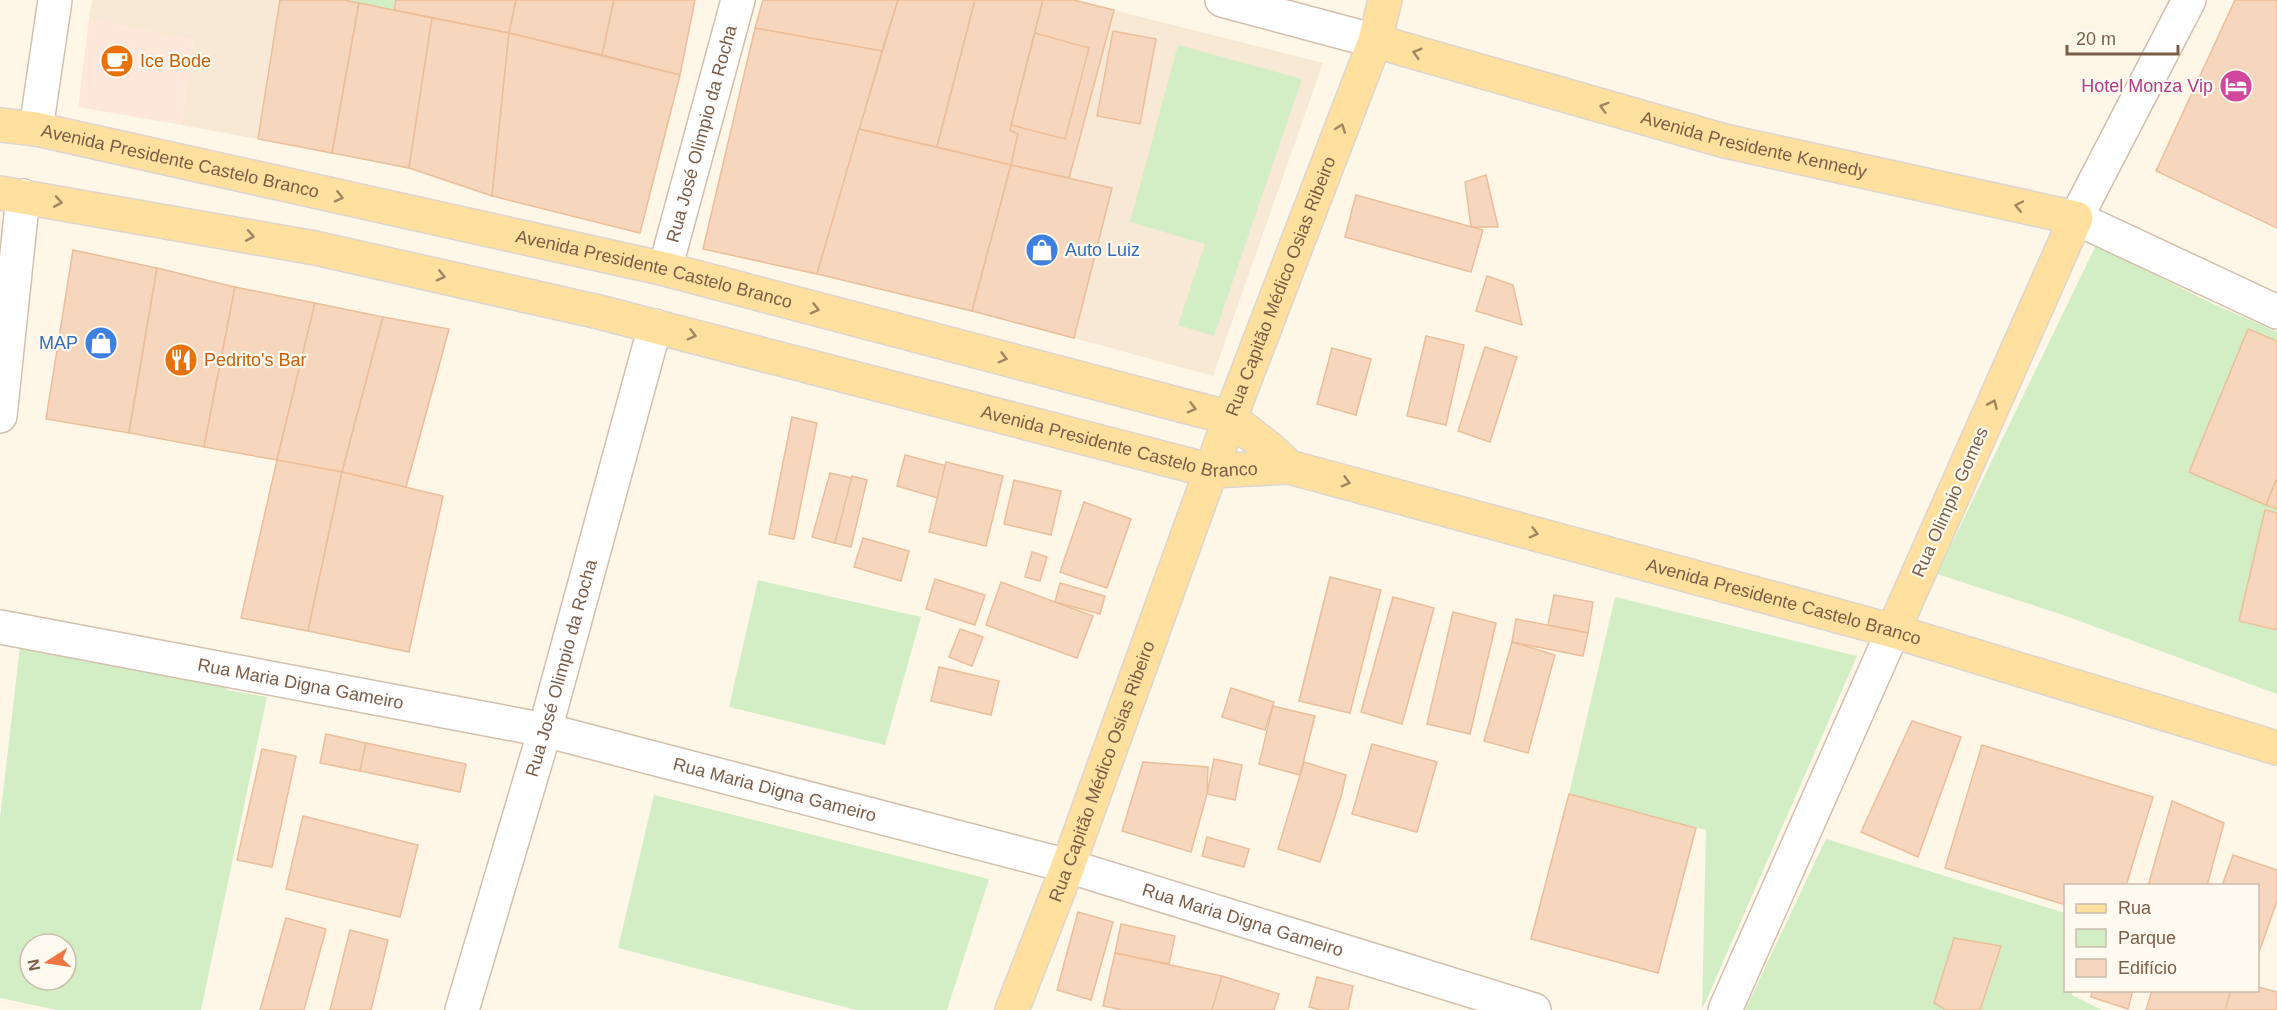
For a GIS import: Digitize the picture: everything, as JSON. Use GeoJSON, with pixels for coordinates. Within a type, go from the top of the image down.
{"type":"FeatureCollection","features":[{"type":"Feature","properties":{"kind":"main road","name":"Rua Capitão Médico Osias Ribeiro"},"geometry":{"type":"LineString","coordinates":[[1012,1010],[1068,866],[1230,418],[1375,41],[1385,0]]}},
{"type":"Feature","properties":{"kind":"main road","name":"Avenida Presidente Kennedy"},"geometry":{"type":"LineString","coordinates":[[1375,41],[1725,141],[2076,218]]}},
{"type":"Feature","properties":{"kind":"main road","name":"Avenida Presidente Castelo Branco"},"geometry":{"type":"LineString","coordinates":[[0,125],[36,129],[665,269],[1230,418],[1289,467]]}},
{"type":"Feature","properties":{"kind":"main road","name":"Avenida Presidente Castelo Branco"},"geometry":{"type":"LineString","coordinates":[[12,195],[315,248],[655,326],[1169,462],[1212,471],[1289,467],[1893,631],[2277,748]]}},
{"type":"Feature","properties":{"kind":"main road","name":"Rua Olimpio Gomes"},"geometry":{"type":"LineString","coordinates":[[1893,631],[2076,218]]}},
{"type":"Feature","properties":{"kind":"main road","name":"Rua Capitão Médico Osias Ribeiro"},"geometry":{"type":"LineString","coordinates":[[1169,462],[1185,488],[1189,532]]}},
{"type":"Feature","properties":{"kind":"street"},"geometry":{"type":"LineString","coordinates":[[36,129],[55,0]]}},
{"type":"Feature","properties":{"kind":"street","name":"Rua José Olimpio da Rocha"},"geometry":{"type":"LineString","coordinates":[[665,269],[738,0]]}},
{"type":"Feature","properties":{"kind":"street","name":"Avenida Presidente Kennedy"},"geometry":{"type":"LineString","coordinates":[[1222,0],[1375,41]]}},
{"type":"Feature","properties":{"kind":"street","name":"Rua Olimpio Gomes"},"geometry":{"type":"LineString","coordinates":[[2076,218],[2188,0]]}},
{"type":"Feature","properties":{"kind":"street"},"geometry":{"type":"LineString","coordinates":[[0,416],[12,195]]}},
{"type":"Feature","properties":{"kind":"street","name":"Avenida Presidente Kennedy"},"geometry":{"type":"LineString","coordinates":[[2076,218],[2277,312]]}},
{"type":"Feature","properties":{"kind":"street","name":"Rua José Olimpio da Rocha"},"geometry":{"type":"LineString","coordinates":[[462,1010],[545,730],[655,326]]}},
{"type":"Feature","properties":{"kind":"street","name":"Rua Maria Digna Gameiro"},"geometry":{"type":"LineString","coordinates":[[0,627],[545,730],[1068,866],[1534,1010]]}},
{"type":"Feature","properties":{"kind":"street","name":"Rua Olimpio Gomes"},"geometry":{"type":"LineString","coordinates":[[1725,1010],[1893,631]]}},
{"type":"Feature","properties":{"kind":"shaded area"},"geometry":{"type":"Polygon","coordinates":[[[92,0],[280,0],[258,139],[181,125],[193,40],[89,20],[92,0]]]}},
{"type":"Feature","properties":{"kind":"shaded area"},"geometry":{"type":"Polygon","coordinates":[[[1114,10],[1323,63],[1213,376],[1074,338],[1112,188],[1069,178],[1114,10]]]}},
{"type":"Feature","properties":{"kind":"shaded area"},"geometry":{"type":"Polygon","coordinates":[[[89,20],[193,40],[181,125],[78,107],[89,20]]]}},
{"type":"Feature","properties":{"kind":"green space"},"geometry":{"type":"Polygon","coordinates":[[[344,0],[396,0],[394,10],[344,0]]]}},
{"type":"Feature","properties":{"kind":"green space"},"geometry":{"type":"Polygon","coordinates":[[[1178,45],[1302,79],[1214,336],[1178,325],[1205,244],[1130,222],[1178,45]]]}},
{"type":"Feature","properties":{"kind":"green space"},"geometry":{"type":"Polygon","coordinates":[[[2096,245],[2209,302],[2277,332],[2277,694],[2063,615],[1937,574],[2096,245]]]}},
{"type":"Feature","properties":{"kind":"green space"},"geometry":{"type":"Polygon","coordinates":[[[758,580],[921,617],[885,745],[729,707],[758,580]]]}},
{"type":"Feature","properties":{"kind":"green space"},"geometry":{"type":"Polygon","coordinates":[[[1615,597],[1857,656],[1702,1010],[1706,830],[1569,794],[1615,597]]]}},
{"type":"Feature","properties":{"kind":"green space"},"geometry":{"type":"Polygon","coordinates":[[[21,638],[229,673],[226,690],[267,697],[201,1010],[57,1010],[0,998],[0,818],[21,638]]]}},
{"type":"Feature","properties":{"kind":"green space"},"geometry":{"type":"Polygon","coordinates":[[[654,795],[989,879],[947,1010],[856,1010],[618,948],[654,795]]]}},
{"type":"Feature","properties":{"kind":"green space"},"geometry":{"type":"Polygon","coordinates":[[[1826,839],[2064,913],[2064,992],[2073,992],[2072,995],[2102,1010],[1745,1010],[1826,839]]]}},
{"type":"Feature","properties":{"kind":"building"},"geometry":{"type":"Polygon","coordinates":[[[280,0],[344,0],[359,3],[332,153],[258,139],[280,0]]]}},
{"type":"Feature","properties":{"kind":"building"},"geometry":{"type":"Polygon","coordinates":[[[396,0],[516,0],[509,33],[394,10],[396,0]]]}},
{"type":"Feature","properties":{"kind":"building"},"geometry":{"type":"Polygon","coordinates":[[[516,0],[614,0],[602,55],[509,33],[516,0]]]}},
{"type":"Feature","properties":{"kind":"building"},"geometry":{"type":"Polygon","coordinates":[[[614,0],[695,0],[680,75],[602,55],[614,0]]]}},
{"type":"Feature","properties":{"kind":"building"},"geometry":{"type":"Polygon","coordinates":[[[763,0],[898,0],[882,51],[755,28],[763,0]]]}},
{"type":"Feature","properties":{"kind":"building"},"geometry":{"type":"Polygon","coordinates":[[[898,0],[975,0],[937,147],[859,129],[898,0]]]}},
{"type":"Feature","properties":{"kind":"building"},"geometry":{"type":"Polygon","coordinates":[[[975,0],[1043,0],[1010,130],[1018,134],[1011,165],[937,147],[975,0]]]}},
{"type":"Feature","properties":{"kind":"building"},"geometry":{"type":"Polygon","coordinates":[[[1043,0],[1074,0],[1114,10],[1069,178],[1011,165],[1018,134],[1010,130],[1043,0]]]}},
{"type":"Feature","properties":{"kind":"building","name":"Hotel Monza Vip"},"geometry":{"type":"Polygon","coordinates":[[[2235,0],[2277,0],[2277,228],[2156,171],[2235,0]]]}},
{"type":"Feature","properties":{"kind":"building"},"geometry":{"type":"Polygon","coordinates":[[[359,3],[432,18],[409,168],[332,153],[359,3]]]}},
{"type":"Feature","properties":{"kind":"building"},"geometry":{"type":"Polygon","coordinates":[[[432,18],[509,33],[492,196],[409,168],[432,18]]]}},
{"type":"Feature","properties":{"kind":"building"},"geometry":{"type":"Polygon","coordinates":[[[755,28],[882,51],[817,274],[703,249],[755,28]]]}},
{"type":"Feature","properties":{"kind":"building"},"geometry":{"type":"Polygon","coordinates":[[[1113,31],[1156,39],[1140,124],[1097,116],[1113,31]]]}},
{"type":"Feature","properties":{"kind":"building"},"geometry":{"type":"Polygon","coordinates":[[[509,33],[680,75],[640,233],[492,196],[509,33]]]}},
{"type":"Feature","properties":{"kind":"building"},"geometry":{"type":"Polygon","coordinates":[[[1035,33],[1089,48],[1065,139],[1011,125],[1035,33]]]}},
{"type":"Feature","properties":{"kind":"building"},"geometry":{"type":"Polygon","coordinates":[[[859,129],[1011,165],[972,311],[817,274],[859,129]]]}},
{"type":"Feature","properties":{"kind":"building","name":"Auto Luiz"},"geometry":{"type":"Polygon","coordinates":[[[1011,165],[1112,188],[1074,338],[972,311],[1011,165]]]}},
{"type":"Feature","properties":{"kind":"building"},"geometry":{"type":"Polygon","coordinates":[[[1486,175],[1498,227],[1471,227],[1465,182],[1486,175]]]}},
{"type":"Feature","properties":{"kind":"building"},"geometry":{"type":"Polygon","coordinates":[[[1356,195],[1483,230],[1471,272],[1345,237],[1356,195]]]}},
{"type":"Feature","properties":{"kind":"building","name":"MAP"},"geometry":{"type":"Polygon","coordinates":[[[73,250],[157,268],[129,433],[46,419],[73,250]]]}},
{"type":"Feature","properties":{"kind":"building","name":"Pedrito's Bar"},"geometry":{"type":"Polygon","coordinates":[[[157,268],[235,287],[204,447],[129,433],[157,268]]]}},
{"type":"Feature","properties":{"kind":"building"},"geometry":{"type":"Polygon","coordinates":[[[1487,276],[1513,285],[1522,325],[1476,311],[1487,276]]]}},
{"type":"Feature","properties":{"kind":"building"},"geometry":{"type":"Polygon","coordinates":[[[235,287],[315,303],[277,460],[204,447],[235,287]]]}},
{"type":"Feature","properties":{"kind":"building"},"geometry":{"type":"Polygon","coordinates":[[[315,303],[383,317],[342,472],[277,460],[315,303]]]}},
{"type":"Feature","properties":{"kind":"building"},"geometry":{"type":"Polygon","coordinates":[[[383,317],[449,329],[406,487],[342,472],[383,317]]]}},
{"type":"Feature","properties":{"kind":"building"},"geometry":{"type":"Polygon","coordinates":[[[2248,329],[2277,341],[2277,478],[2266,505],[2189,472],[2248,329]]]}},
{"type":"Feature","properties":{"kind":"building"},"geometry":{"type":"Polygon","coordinates":[[[1426,336],[1464,345],[1446,425],[1407,416],[1426,336]]]}},
{"type":"Feature","properties":{"kind":"building"},"geometry":{"type":"Polygon","coordinates":[[[1485,347],[1517,357],[1490,442],[1458,431],[1485,347]]]}},
{"type":"Feature","properties":{"kind":"building"},"geometry":{"type":"Polygon","coordinates":[[[1332,348],[1371,359],[1356,415],[1317,404],[1332,348]]]}},
{"type":"Feature","properties":{"kind":"building"},"geometry":{"type":"Polygon","coordinates":[[[792,417],[817,423],[794,539],[769,534],[792,417]]]}},
{"type":"Feature","properties":{"kind":"building"},"geometry":{"type":"Polygon","coordinates":[[[905,455],[947,466],[938,498],[897,486],[905,455]]]}},
{"type":"Feature","properties":{"kind":"building"},"geometry":{"type":"Polygon","coordinates":[[[277,460],[342,472],[308,631],[241,618],[277,460]]]}},
{"type":"Feature","properties":{"kind":"building"},"geometry":{"type":"Polygon","coordinates":[[[946,462],[1003,476],[986,546],[929,532],[946,462]]]}},
{"type":"Feature","properties":{"kind":"building"},"geometry":{"type":"Polygon","coordinates":[[[342,472],[443,496],[409,652],[308,631],[342,472]]]}},
{"type":"Feature","properties":{"kind":"building"},"geometry":{"type":"Polygon","coordinates":[[[830,473],[852,478],[835,543],[812,537],[830,473]]]}},
{"type":"Feature","properties":{"kind":"building"},"geometry":{"type":"Polygon","coordinates":[[[852,476],[867,480],[851,547],[835,543],[852,476]]]}},
{"type":"Feature","properties":{"kind":"building"},"geometry":{"type":"Polygon","coordinates":[[[2277,478],[2277,509],[2266,505],[2277,478]]]}},
{"type":"Feature","properties":{"kind":"building"},"geometry":{"type":"Polygon","coordinates":[[[1014,480],[1061,491],[1051,535],[1004,524],[1014,480]]]}},
{"type":"Feature","properties":{"kind":"building"},"geometry":{"type":"Polygon","coordinates":[[[1084,502],[1131,519],[1107,588],[1060,572],[1084,502]]]}},
{"type":"Feature","properties":{"kind":"building"},"geometry":{"type":"Polygon","coordinates":[[[2265,510],[2277,513],[2277,630],[2239,621],[2265,510]]]}},
{"type":"Feature","properties":{"kind":"building"},"geometry":{"type":"Polygon","coordinates":[[[863,538],[909,551],[901,581],[854,567],[863,538]]]}},
{"type":"Feature","properties":{"kind":"building"},"geometry":{"type":"Polygon","coordinates":[[[1032,552],[1047,557],[1040,581],[1025,577],[1032,552]]]}},
{"type":"Feature","properties":{"kind":"building"},"geometry":{"type":"Polygon","coordinates":[[[1330,577],[1381,590],[1350,713],[1299,701],[1330,577]]]}},
{"type":"Feature","properties":{"kind":"building"},"geometry":{"type":"Polygon","coordinates":[[[935,579],[985,595],[975,625],[926,609],[935,579]]]}},
{"type":"Feature","properties":{"kind":"building"},"geometry":{"type":"Polygon","coordinates":[[[1001,582],[1093,616],[1077,658],[986,625],[1001,582]]]}},
{"type":"Feature","properties":{"kind":"building"},"geometry":{"type":"Polygon","coordinates":[[[1060,583],[1105,596],[1100,614],[1055,602],[1060,583]]]}},
{"type":"Feature","properties":{"kind":"building"},"geometry":{"type":"Polygon","coordinates":[[[1554,595],[1593,602],[1588,633],[1548,625],[1554,595]]]}},
{"type":"Feature","properties":{"kind":"building"},"geometry":{"type":"Polygon","coordinates":[[[1393,597],[1434,608],[1402,724],[1361,712],[1393,597]]]}},
{"type":"Feature","properties":{"kind":"building"},"geometry":{"type":"Polygon","coordinates":[[[1453,612],[1496,623],[1470,734],[1427,724],[1453,612]]]}},
{"type":"Feature","properties":{"kind":"building"},"geometry":{"type":"Polygon","coordinates":[[[1516,619],[1588,633],[1583,656],[1512,642],[1516,619]]]}},
{"type":"Feature","properties":{"kind":"building"},"geometry":{"type":"Polygon","coordinates":[[[960,629],[983,637],[972,666],[949,657],[960,629]]]}},
{"type":"Feature","properties":{"kind":"building"},"geometry":{"type":"Polygon","coordinates":[[[1512,642],[1555,655],[1528,753],[1484,741],[1512,642]]]}},
{"type":"Feature","properties":{"kind":"building"},"geometry":{"type":"Polygon","coordinates":[[[939,667],[999,681],[991,715],[931,701],[939,667]]]}},
{"type":"Feature","properties":{"kind":"building"},"geometry":{"type":"Polygon","coordinates":[[[1231,688],[1274,702],[1265,730],[1222,717],[1231,688]]]}},
{"type":"Feature","properties":{"kind":"building"},"geometry":{"type":"Polygon","coordinates":[[[1273,706],[1315,716],[1300,775],[1259,764],[1273,706]]]}},
{"type":"Feature","properties":{"kind":"building"},"geometry":{"type":"Polygon","coordinates":[[[1912,721],[1961,737],[1918,857],[1861,832],[1912,721]]]}},
{"type":"Feature","properties":{"kind":"building"},"geometry":{"type":"Polygon","coordinates":[[[326,734],[366,743],[360,771],[320,763],[326,734]]]}},
{"type":"Feature","properties":{"kind":"building"},"geometry":{"type":"Polygon","coordinates":[[[366,743],[466,764],[460,792],[360,771],[366,743]]]}},
{"type":"Feature","properties":{"kind":"building"},"geometry":{"type":"Polygon","coordinates":[[[1372,744],[1437,762],[1417,832],[1352,814],[1372,744]]]}},
{"type":"Feature","properties":{"kind":"building"},"geometry":{"type":"Polygon","coordinates":[[[1982,745],[2153,797],[2127,884],[2064,884],[2064,904],[1945,868],[1982,745]]]}},
{"type":"Feature","properties":{"kind":"building"},"geometry":{"type":"Polygon","coordinates":[[[262,749],[296,756],[272,867],[237,860],[262,749]]]}},
{"type":"Feature","properties":{"kind":"building"},"geometry":{"type":"Polygon","coordinates":[[[1214,759],[1242,765],[1235,800],[1207,794],[1214,759]]]}},
{"type":"Feature","properties":{"kind":"building"},"geometry":{"type":"Polygon","coordinates":[[[1143,762],[1208,767],[1207,794],[1191,852],[1122,831],[1143,762]]]}},
{"type":"Feature","properties":{"kind":"building"},"geometry":{"type":"Polygon","coordinates":[[[1304,762],[1346,775],[1320,862],[1278,849],[1304,762]]]}},
{"type":"Feature","properties":{"kind":"building"},"geometry":{"type":"Polygon","coordinates":[[[1569,794],[1696,828],[1658,973],[1531,939],[1569,794]]]}},
{"type":"Feature","properties":{"kind":"building"},"geometry":{"type":"Polygon","coordinates":[[[2172,801],[2224,823],[2208,884],[2149,884],[2172,801]]]}},
{"type":"Feature","properties":{"kind":"building"},"geometry":{"type":"Polygon","coordinates":[[[303,816],[418,845],[400,917],[286,889],[303,816]]]}},
{"type":"Feature","properties":{"kind":"building"},"geometry":{"type":"Polygon","coordinates":[[[1207,837],[1249,849],[1244,867],[1202,856],[1207,837]]]}},
{"type":"Feature","properties":{"kind":"building"},"geometry":{"type":"Polygon","coordinates":[[[2233,855],[2277,870],[2277,901],[2259,952],[2259,884],[2223,884],[2233,855]]]}},
{"type":"Feature","properties":{"kind":"building"},"geometry":{"type":"Polygon","coordinates":[[[1078,912],[1113,922],[1091,1000],[1057,990],[1078,912]]]}},
{"type":"Feature","properties":{"kind":"building"},"geometry":{"type":"Polygon","coordinates":[[[286,918],[326,929],[304,1010],[260,1010],[286,918]]]}},
{"type":"Feature","properties":{"kind":"building"},"geometry":{"type":"Polygon","coordinates":[[[1121,924],[1175,936],[1169,964],[1115,953],[1121,924]]]}},
{"type":"Feature","properties":{"kind":"building"},"geometry":{"type":"Polygon","coordinates":[[[350,930],[388,940],[371,1010],[330,1010],[350,930]]]}},
{"type":"Feature","properties":{"kind":"building"},"geometry":{"type":"Polygon","coordinates":[[[1954,938],[2001,946],[1980,1010],[1946,1010],[1934,1003],[1954,938]]]}},
{"type":"Feature","properties":{"kind":"building"},"geometry":{"type":"Polygon","coordinates":[[[1115,953],[1222,976],[1215,1010],[1122,1010],[1103,1006],[1115,953]]]}},
{"type":"Feature","properties":{"kind":"building"},"geometry":{"type":"Polygon","coordinates":[[[1222,976],[1279,994],[1274,1010],[1212,1010],[1222,976]]]}},
{"type":"Feature","properties":{"kind":"building"},"geometry":{"type":"Polygon","coordinates":[[[1317,977],[1353,986],[1348,1010],[1321,1010],[1309,1007],[1317,977]]]}},
{"type":"Feature","properties":{"kind":"building"},"geometry":{"type":"Polygon","coordinates":[[[2259,987],[2277,992],[2277,1010],[2222,1010],[2226,992],[2259,992],[2259,987]]]}},
{"type":"Feature","properties":{"kind":"building"},"geometry":{"type":"Polygon","coordinates":[[[2092,992],[2132,992],[2128,1009],[2091,997],[2092,992]]]}},
{"type":"Feature","properties":{"kind":"building"},"geometry":{"type":"Polygon","coordinates":[[[2151,992],[2230,992],[2225,1010],[2146,1010],[2151,992]]]}},
{"type":"Feature","properties":{"kind":"place","name":"Ice Bode"},"geometry":{"type":"Point","coordinates":[117,61]}},
{"type":"Feature","properties":{"kind":"place","name":"Hotel Monza Vip"},"geometry":{"type":"Point","coordinates":[2236,86]}},
{"type":"Feature","properties":{"kind":"place","name":"Auto Luiz"},"geometry":{"type":"Point","coordinates":[1042,250]}},
{"type":"Feature","properties":{"kind":"place","name":"MAP"},"geometry":{"type":"Point","coordinates":[101,343]}},
{"type":"Feature","properties":{"kind":"place","name":"Pedrito's Bar"},"geometry":{"type":"Point","coordinates":[181,360]}}]}
